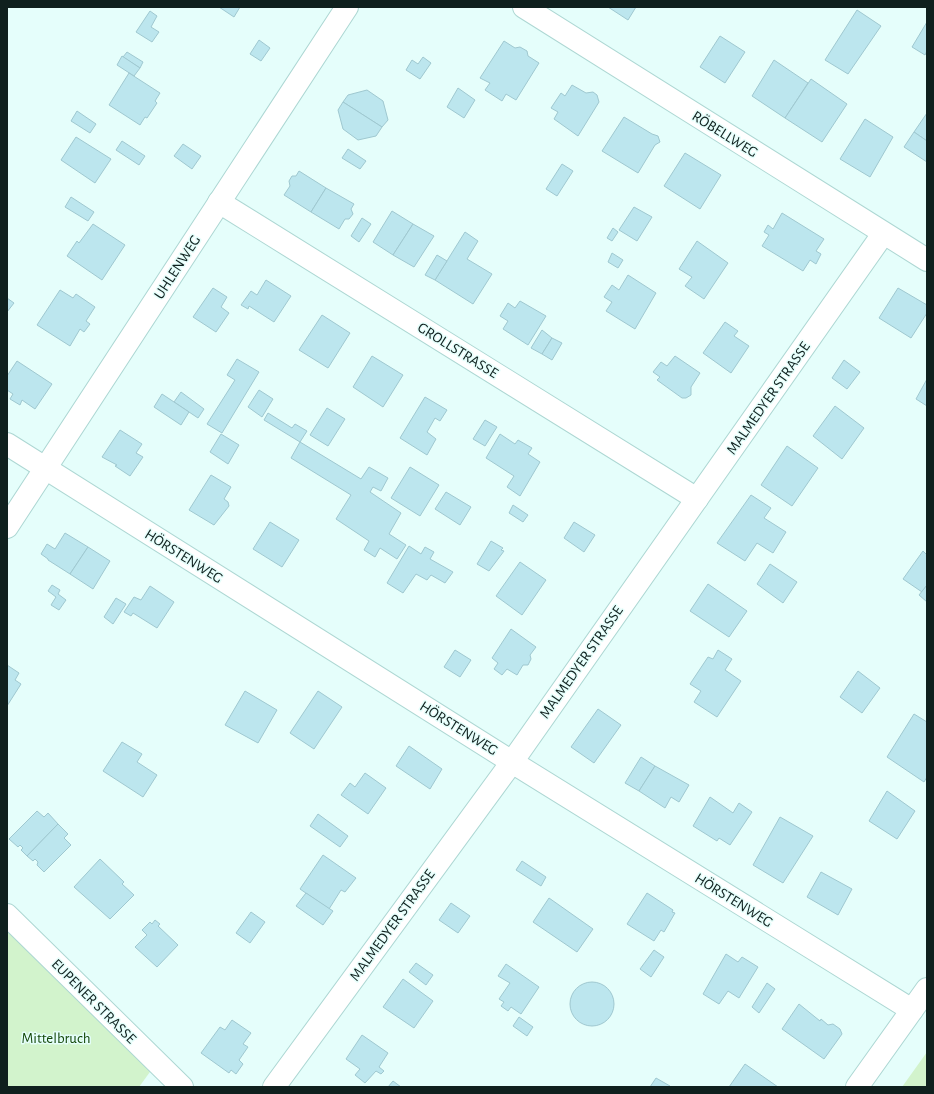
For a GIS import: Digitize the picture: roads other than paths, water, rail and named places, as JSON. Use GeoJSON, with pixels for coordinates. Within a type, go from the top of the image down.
{"type":"FeatureCollection","features":[{"type":"Feature","properties":{"kind":"street","name":"UHLENWEG"},"geometry":{"type":"LineString","coordinates":[[7,527],[347,7]]}},
{"type":"Feature","properties":{"kind":"street","name":"RÖBELLWEG"},"geometry":{"type":"LineString","coordinates":[[524,7],[883,234],[927,260]]}},
{"type":"Feature","properties":{"kind":"street","name":"GROLLSTRASSE"},"geometry":{"type":"LineString","coordinates":[[219,202],[697,499]]}},
{"type":"Feature","properties":{"kind":"street","name":"MALMEDYER STRASSE"},"geometry":{"type":"LineString","coordinates":[[274,1087],[512,762],[883,234]]}},
{"type":"Feature","properties":{"kind":"street","name":"HÖRSTENWEG"},"geometry":{"type":"LineString","coordinates":[[7,444],[512,762],[912,1010]]}},
{"type":"Feature","properties":{"kind":"street","name":"EUPENER STRASSE"},"geometry":{"type":"LineString","coordinates":[[7,915],[182,1087]]}},
{"type":"Feature","properties":{"kind":"street"},"geometry":{"type":"LineString","coordinates":[[857,1087],[927,989]]}},
{"type":"Feature","properties":{"kind":"park label","name":"Mittelbruch"},"geometry":{"type":"Point","coordinates":[56,1038]}}]}
